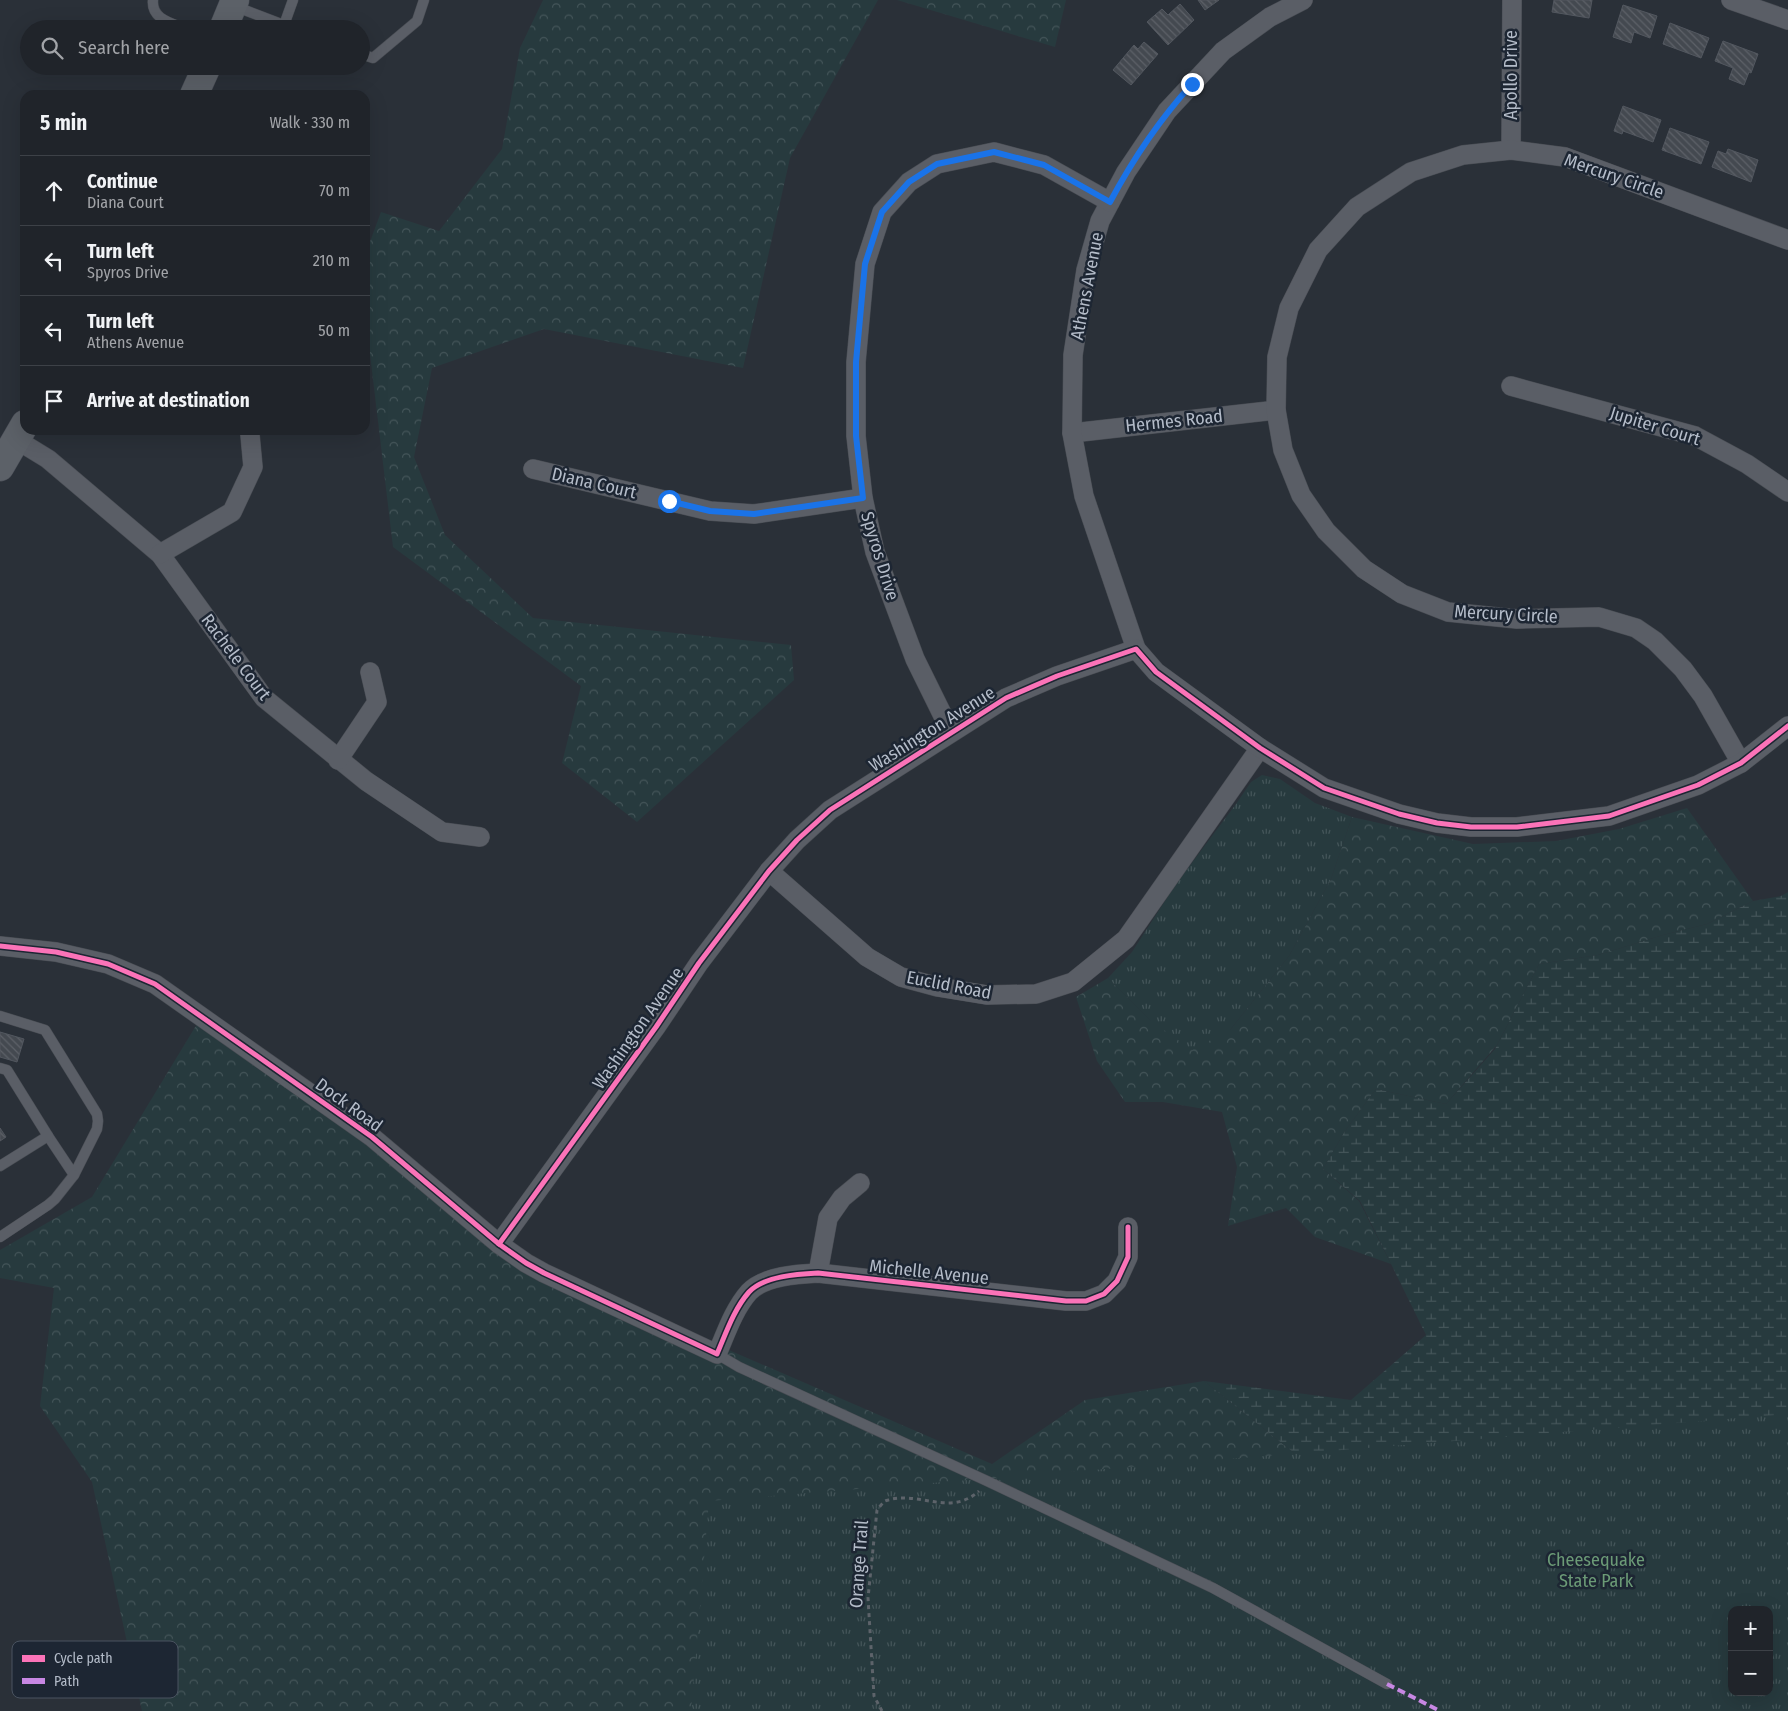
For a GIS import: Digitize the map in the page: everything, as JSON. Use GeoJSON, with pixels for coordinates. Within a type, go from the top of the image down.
{"type":"FeatureCollection","features":[{"type":"Feature","properties":{"kind":"main road"},"geometry":{"type":"LineString","coordinates":[[196,90],[203,75]]}},
{"type":"Feature","properties":{"kind":"main road"},"geometry":{"type":"LineString","coordinates":[[0,467],[20,434]]}},
{"type":"Feature","properties":{"kind":"street","name":"Athens Avenue"},"geometry":{"type":"LineString","coordinates":[[1136,648],[1084,496],[1072,433],[1074,355],[1086,270],[1100,221],[1126,172],[1167,111],[1223,51],[1270,17],[1303,0]]}},
{"type":"Feature","properties":{"kind":"street","name":"Apollo Drive"},"geometry":{"type":"LineString","coordinates":[[1511,150],[1512,0]]}},
{"type":"Feature","properties":{"kind":"street"},"geometry":{"type":"LineString","coordinates":[[1731,0],[1788,20]]}},
{"type":"Feature","properties":{"kind":"street","name":"Mercury Circle"},"geometry":{"type":"LineString","coordinates":[[1741,763],[1703,696],[1683,669],[1656,641],[1636,628],[1599,617],[1517,619],[1448,612],[1402,594],[1364,569],[1326,531],[1301,495],[1283,450],[1276,410],[1277,357],[1289,308],[1318,250],[1357,207],[1411,172],[1463,155],[1511,150],[1566,157],[1788,240]]}},
{"type":"Feature","properties":{"kind":"street","name":"Spyros Drive"},"geometry":{"type":"LineString","coordinates":[[951,732],[914,658],[875,552],[863,498],[856,436],[856,362],[865,264],[882,212],[909,182],[937,164],[994,152],[1044,165],[1110,202]]}},
{"type":"Feature","properties":{"kind":"street","name":"Jupiter Court"},"geometry":{"type":"LineString","coordinates":[[1511,386],[1695,436],[1748,464],[1788,492]]}},
{"type":"Feature","properties":{"kind":"street","name":"Hermes Road"},"geometry":{"type":"LineString","coordinates":[[1072,433],[1276,410]]}},
{"type":"Feature","properties":{"kind":"street","name":"Rachele Court"},"geometry":{"type":"LineString","coordinates":[[24,435],[48,459],[160,554],[264,698],[366,782],[442,832],[480,836]]}},
{"type":"Feature","properties":{"kind":"street"},"geometry":{"type":"LineString","coordinates":[[160,554],[232,512],[253,467],[250,435]]}},
{"type":"Feature","properties":{"kind":"street","name":"Diana Court"},"geometry":{"type":"LineString","coordinates":[[533,469],[710,511],[754,514],[863,498]]}},
{"type":"Feature","properties":{"kind":"street"},"geometry":{"type":"LineString","coordinates":[[1136,648],[1156,672],[1260,748],[1324,788],[1399,814],[1437,823],[1517,827],[1609,816],[1698,785],[1741,763],[1788,726]]}},
{"type":"Feature","properties":{"kind":"street","name":"Washington Avenue"},"geometry":{"type":"LineString","coordinates":[[499,1244],[700,963],[769,871],[797,840],[830,810],[1006,698],[1057,676],[1136,648]]}},
{"type":"Feature","properties":{"kind":"street"},"geometry":{"type":"LineString","coordinates":[[338,760],[378,702],[370,672]]}},
{"type":"Feature","properties":{"kind":"street","name":"Euclid Road"},"geometry":{"type":"LineString","coordinates":[[769,871],[867,957],[901,977],[938,987],[987,995],[1036,994],[1073,982],[1126,939],[1260,748]]}},
{"type":"Feature","properties":{"kind":"street","name":"Dock Road"},"geometry":{"type":"LineString","coordinates":[[0,946],[56,952],[108,964],[155,984],[372,1138],[499,1244],[544,1273],[717,1354]]}},
{"type":"Feature","properties":{"kind":"street"},"geometry":{"type":"LineString","coordinates":[[818,1273],[828,1218],[842,1198],[860,1183]]}},
{"type":"Feature","properties":{"kind":"street","name":"Michelle Avenue"},"geometry":{"type":"LineString","coordinates":[[717,1354],[734,1316],[750,1292],[762,1283],[793,1274],[818,1273],[1066,1301],[1086,1301],[1104,1294],[1117,1281],[1128,1257],[1128,1227]]}},
{"type":"Feature","properties":{"kind":"lane"},"geometry":{"type":"LineString","coordinates":[[153,0],[154,10],[158,17],[165,20]]}},
{"type":"Feature","properties":{"kind":"lane"},"geometry":{"type":"LineString","coordinates":[[286,20],[293,0]]}},
{"type":"Feature","properties":{"kind":"lane"},"geometry":{"type":"LineString","coordinates":[[370,57],[373,58],[417,21],[424,0]]}},
{"type":"Feature","properties":{"kind":"lane"},"geometry":{"type":"LineString","coordinates":[[230,11],[265,20]]}},
{"type":"Feature","properties":{"kind":"lane"},"geometry":{"type":"LineString","coordinates":[[0,1016],[45,1030],[97,1114],[98,1121],[97,1129],[74,1174],[55,1199],[0,1237]]}},
{"type":"Feature","properties":{"kind":"lane"},"geometry":{"type":"LineString","coordinates":[[0,1068],[7,1070],[74,1174]]}},
{"type":"Feature","properties":{"kind":"lane"},"geometry":{"type":"LineString","coordinates":[[0,1166],[48,1136]]}},
{"type":"Feature","properties":{"kind":"lane"},"geometry":{"type":"LineString","coordinates":[[717,1354],[739,1367],[1213,1588],[1387,1684]]}},
{"type":"Feature","properties":{"kind":"green space"},"geometry":{"type":"Polygon","coordinates":[[[543,0],[878,0],[790,158],[743,368],[544,329],[432,368],[414,457],[445,535],[533,618],[791,645],[794,680],[637,822],[562,763],[581,686],[393,547],[370,354],[370,242],[381,212],[439,231],[502,149],[520,48],[543,0]]]}},
{"type":"Feature","properties":{"kind":"green space"},"geometry":{"type":"Polygon","coordinates":[[[897,0],[1066,0],[1055,47],[897,0]]]}},
{"type":"Feature","properties":{"kind":"green space"},"geometry":{"type":"Polygon","coordinates":[[[1262,775],[1280,779],[1315,803],[1352,817],[1331,879],[1289,956],[1230,1030],[1192,1050],[1150,1020],[1108,978],[1132,952],[1176,884],[1251,782],[1262,775]]]}},
{"type":"Feature","properties":{"kind":"green space"},"geometry":{"type":"Polygon","coordinates":[[[1687,808],[1753,901],[1707,924],[1598,955],[1539,964],[1497,1045],[1446,1104],[1376,1089],[1345,1131],[1323,1169],[1359,1201],[1391,1264],[1315,1237],[1286,1208],[1228,1226],[1237,1167],[1222,1112],[1163,1102],[1125,1102],[1097,1061],[1076,997],[1108,978],[1150,1020],[1230,1030],[1289,956],[1331,879],[1352,817],[1473,844],[1556,841],[1619,829],[1687,808]]]}},
{"type":"Feature","properties":{"kind":"green space"},"geometry":{"type":"Polygon","coordinates":[[[1788,892],[1788,1711],[1375,1711],[1320,1524],[1293,1452],[1204,1381],[1351,1400],[1426,1335],[1360,1201],[1323,1169],[1345,1131],[1376,1089],[1446,1104],[1495,1049],[1539,964],[1598,955],[1707,924],[1753,901],[1781,896],[1788,892]]]}},
{"type":"Feature","properties":{"kind":"green space"},"geometry":{"type":"Polygon","coordinates":[[[200,1019],[549,1272],[992,1464],[1085,1400],[1204,1381],[1293,1452],[1320,1524],[1375,1711],[142,1711],[139,1698],[178,1698],[178,1641],[127,1641],[92,1482],[40,1406],[54,1288],[0,1278],[0,1250],[92,1197],[200,1019]]]}},
{"type":"Feature","properties":{"kind":"green space","name":"Cheesequake State Park"},"geometry":{"type":"Polygon","coordinates":[[[1788,1414],[1788,1711],[691,1711],[709,1501],[1788,1414]]]}},
{"type":"Feature","properties":{"kind":"building"},"geometry":{"type":"Polygon","coordinates":[[[1198,0],[1219,0],[1205,10],[1198,0]]]}},
{"type":"Feature","properties":{"kind":"building"},"geometry":{"type":"Polygon","coordinates":[[[1554,0],[1592,0],[1589,18],[1552,12],[1554,0]]]}},
{"type":"Feature","properties":{"kind":"building"},"geometry":{"type":"Polygon","coordinates":[[[1180,4],[1194,20],[1168,45],[1147,22],[1162,9],[1168,15],[1180,4]]]}},
{"type":"Feature","properties":{"kind":"building"},"geometry":{"type":"Polygon","coordinates":[[[1623,5],[1657,16],[1650,38],[1634,32],[1631,43],[1613,37],[1623,5]]]}},
{"type":"Feature","properties":{"kind":"building"},"geometry":{"type":"Polygon","coordinates":[[[1670,23],[1709,38],[1701,58],[1663,44],[1670,23]]]}},
{"type":"Feature","properties":{"kind":"building"},"geometry":{"type":"Polygon","coordinates":[[[1723,41],[1758,54],[1744,85],[1729,79],[1733,68],[1715,61],[1723,41]]]}},
{"type":"Feature","properties":{"kind":"building"},"geometry":{"type":"Polygon","coordinates":[[[1144,42],[1158,54],[1131,85],[1113,70],[1134,45],[1138,49],[1144,42]]]}},
{"type":"Feature","properties":{"kind":"building"},"geometry":{"type":"Polygon","coordinates":[[[1623,106],[1661,120],[1653,142],[1623,131],[1622,134],[1614,131],[1623,106]]]}},
{"type":"Feature","properties":{"kind":"building"},"geometry":{"type":"Polygon","coordinates":[[[1670,128],[1709,142],[1701,164],[1662,150],[1670,128]]]}},
{"type":"Feature","properties":{"kind":"building"},"geometry":{"type":"Polygon","coordinates":[[[1728,149],[1758,160],[1751,182],[1712,167],[1718,151],[1726,154],[1728,149]]]}},
{"type":"Feature","properties":{"kind":"building"},"geometry":{"type":"Polygon","coordinates":[[[0,1032],[24,1039],[17,1062],[0,1057],[0,1032]]]}},
{"type":"Feature","properties":{"kind":"building"},"geometry":{"type":"Polygon","coordinates":[[[0,1128],[6,1137],[0,1141],[0,1128]]]}},
{"type":"Feature","properties":{"kind":"marked path"},"geometry":{"type":"LineString","coordinates":[[1387,1684],[1440,1711]]}},
{"type":"Feature","properties":{"kind":"cycle path"},"geometry":{"type":"LineString","coordinates":[[499,1244],[656,1027],[699,963],[769,871],[797,840],[830,810],[1006,698],[1057,676],[1136,649],[1156,672],[1260,748],[1324,788],[1399,814],[1437,823],[1471,827],[1517,827],[1609,816],[1698,785],[1741,763],[1788,726]]}},
{"type":"Feature","properties":{"kind":"cycle path"},"geometry":{"type":"LineString","coordinates":[[0,946],[56,952],[108,964],[155,984],[372,1137],[499,1244],[526,1263],[717,1354],[735,1314],[749,1292],[763,1282],[791,1275],[818,1273],[1066,1301],[1086,1301],[1104,1294],[1117,1281],[1128,1257],[1128,1227]]}},
{"type":"Feature","properties":{"kind":"route"},"geometry":{"type":"LineString","coordinates":[[669,501],[710,511],[754,514],[863,498],[856,436],[856,362],[865,264],[882,212],[909,182],[937,164],[994,152],[1044,165],[1110,202],[1126,172],[1167,111],[1192,84]]}}]}
